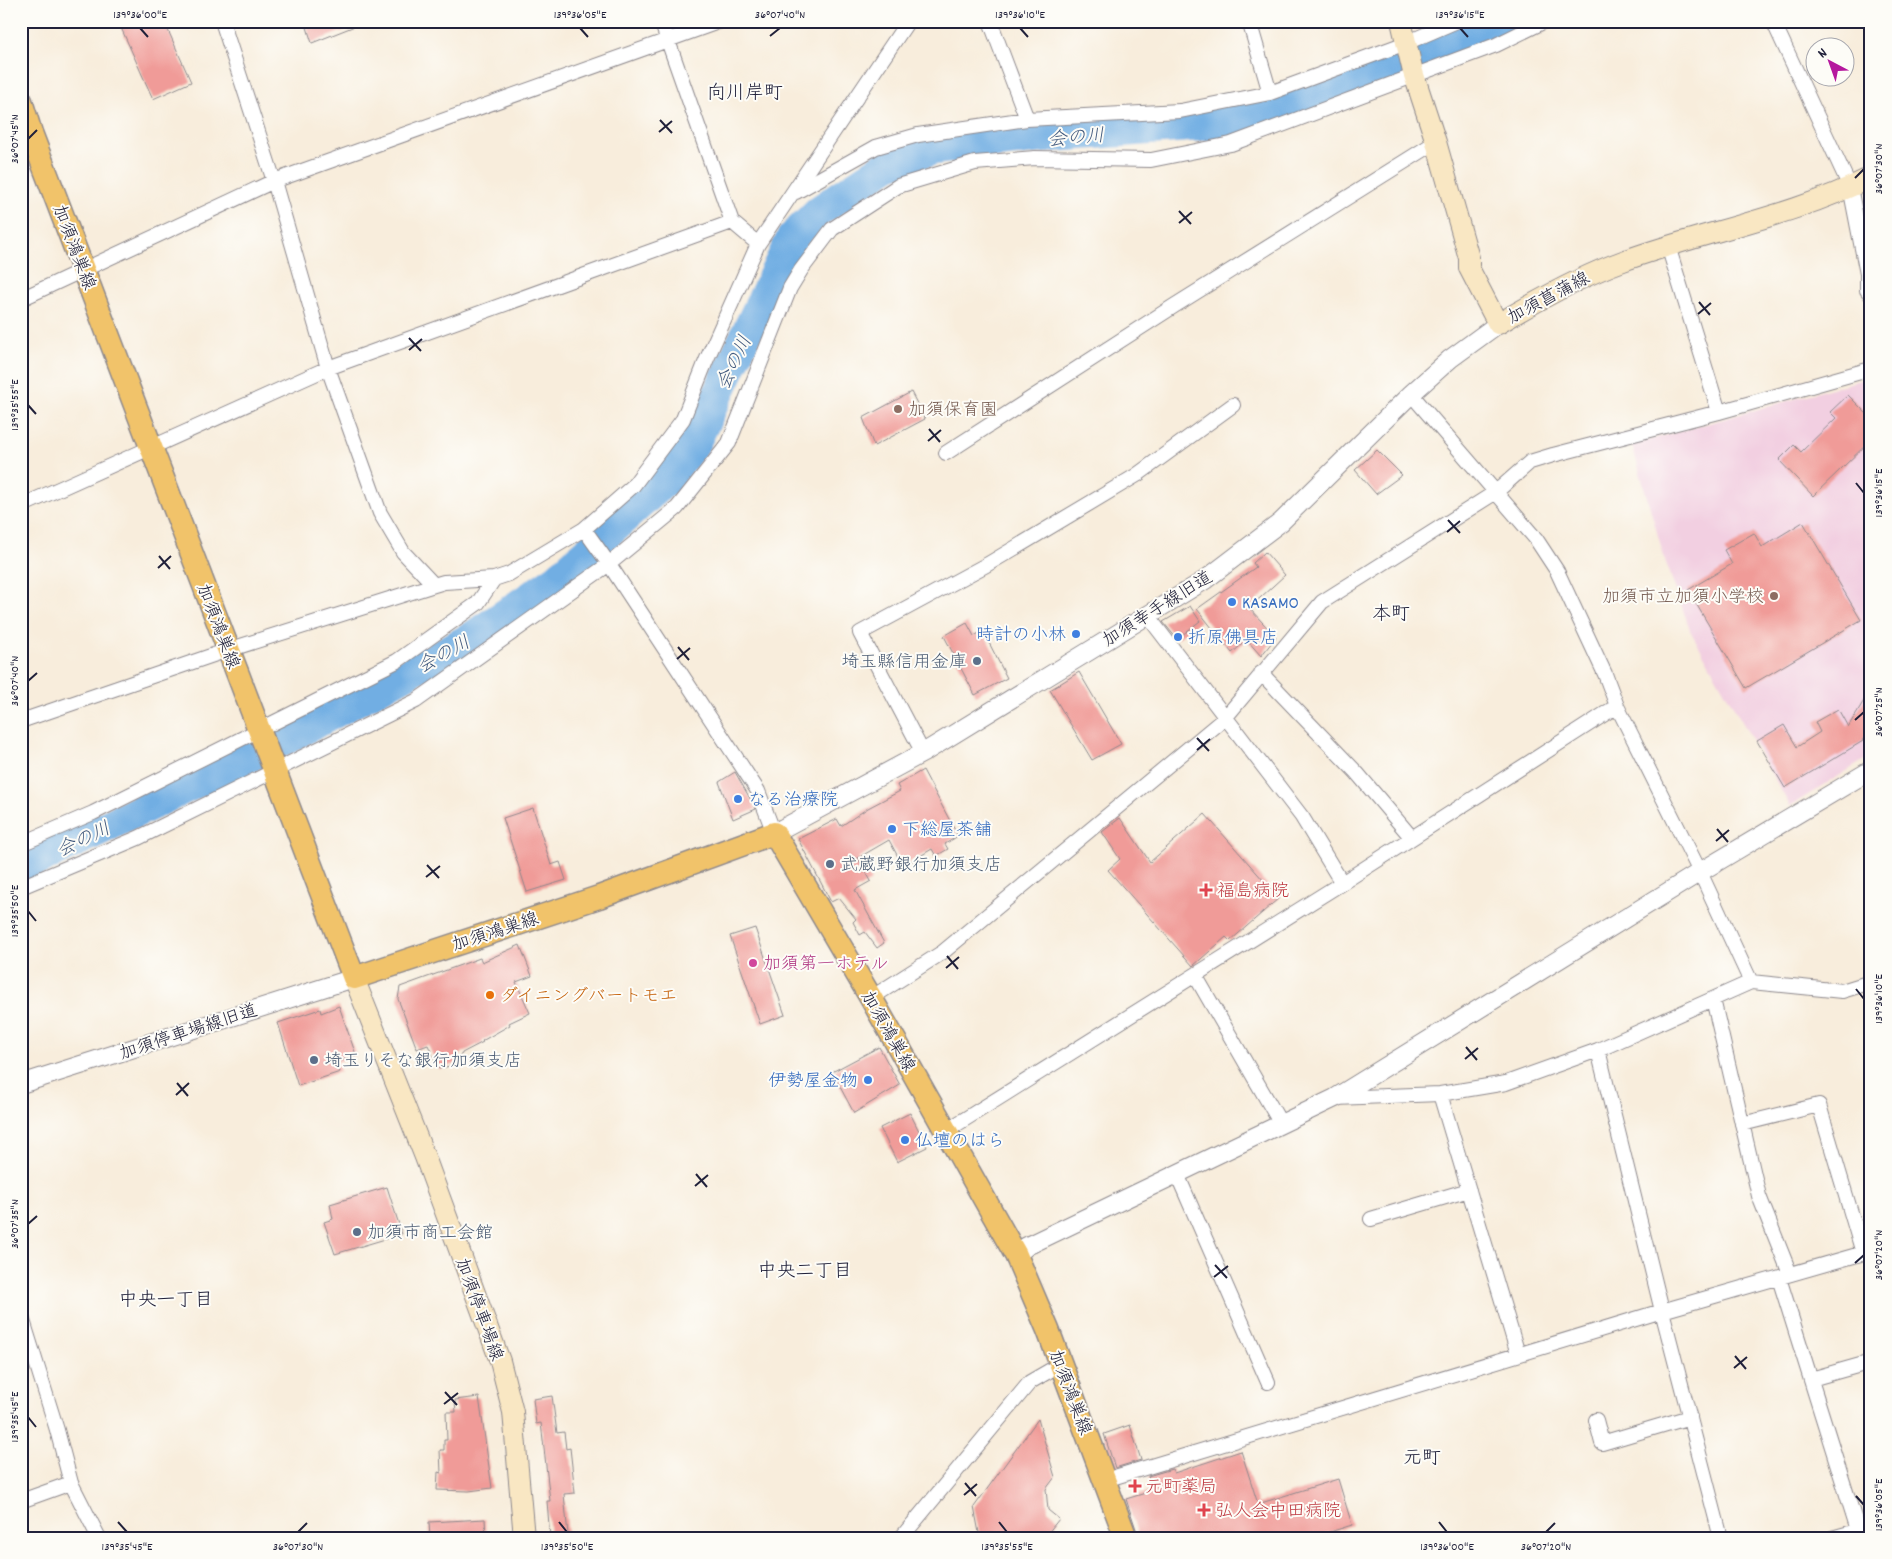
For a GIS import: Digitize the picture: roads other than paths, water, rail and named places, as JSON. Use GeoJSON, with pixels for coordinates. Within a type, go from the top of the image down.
{"type":"FeatureCollection","features":[{"type":"Feature","properties":{"kind":"main road","name":"加須菖蒲線"},"geometry":{"type":"LineString","coordinates":[[1401,21],[1414,74],[1436,142],[1468,258],[1469,268],[1498,324],[1549,294],[1587,275],[1668,246],[1820,200],[1871,177]]}},
{"type":"Feature","properties":{"kind":"main road","name":"加須鴻巣線"},"geometry":{"type":"LineString","coordinates":[[21,101],[31,133],[354,978],[599,897],[774,833],[871,998],[1016,1254],[1061,1364],[1126,1538]]}},
{"type":"Feature","properties":{"kind":"main road","name":"加須停車場線"},"geometry":{"type":"LineString","coordinates":[[354,978],[424,1157],[500,1361],[513,1412],[524,1538]]}},
{"type":"Feature","properties":{"kind":"street"},"geometry":{"type":"LineString","coordinates":[[222,21],[274,181],[328,368],[380,513],[403,552],[434,585]]}},
{"type":"Feature","properties":{"kind":"street"},"geometry":{"type":"LineString","coordinates":[[661,21],[732,222],[758,244]]}},
{"type":"Feature","properties":{"kind":"street"},"geometry":{"type":"LineString","coordinates":[[21,299],[274,181],[721,21]]}},
{"type":"Feature","properties":{"kind":"street"},"geometry":{"type":"LineString","coordinates":[[21,721],[228,650],[434,585],[444,582],[494,579],[509,574],[584,529],[633,486],[683,419],[706,361],[758,244],[908,21]]}},
{"type":"Feature","properties":{"kind":"street"},"geometry":{"type":"LineString","coordinates":[[990,21],[1027,119]]}},
{"type":"Feature","properties":{"kind":"street"},"geometry":{"type":"LineString","coordinates":[[1249,21],[1270,93]]}},
{"type":"Feature","properties":{"kind":"street"},"geometry":{"type":"LineString","coordinates":[[793,194],[876,147],[918,135],[1027,119],[1180,111],[1270,93],[1407,46],[1457,21]]}},
{"type":"Feature","properties":{"kind":"street"},"geometry":{"type":"LineString","coordinates":[[21,887],[138,838],[273,768],[416,701],[517,627],[609,564],[677,508],[729,443],[790,288],[832,229],[898,186],[975,163],[1035,158],[1151,160],[1231,144],[1414,74],[1496,45],[1545,21]]}},
{"type":"Feature","properties":{"kind":"street"},"geometry":{"type":"LineString","coordinates":[[1773,21],[1850,188],[1867,274],[1867,290],[1871,295]]}},
{"type":"Feature","properties":{"kind":"street"},"geometry":{"type":"LineString","coordinates":[[946,453],[1174,306],[1436,142]]}},
{"type":"Feature","properties":{"kind":"street"},"geometry":{"type":"LineString","coordinates":[[21,506],[328,368],[732,222]]}},
{"type":"Feature","properties":{"kind":"street"},"geometry":{"type":"LineString","coordinates":[[1668,246],[1719,412]]}},
{"type":"Feature","properties":{"kind":"street","name":"加須幸手線旧道"},"geometry":{"type":"LineString","coordinates":[[774,833],[923,753],[1205,580],[1281,522],[1410,394],[1450,359],[1498,324]]}},
{"type":"Feature","properties":{"kind":"street"},"geometry":{"type":"LineString","coordinates":[[871,998],[943,952],[1225,718],[1322,602],[1496,492],[1530,462],[1871,369]]}},
{"type":"Feature","properties":{"kind":"street"},"geometry":{"type":"LineString","coordinates":[[1410,394],[1536,539],[1557,571],[1605,674],[1617,706],[1700,872],[1751,982]]}},
{"type":"Feature","properties":{"kind":"street"},"geometry":{"type":"LineString","coordinates":[[923,753],[860,633],[988,564],[1137,475],[1233,405]]}},
{"type":"Feature","properties":{"kind":"street"},"geometry":{"type":"LineString","coordinates":[[584,529],[609,564],[758,792],[774,833]]}},
{"type":"Feature","properties":{"kind":"street"},"geometry":{"type":"LineString","coordinates":[[21,844],[93,813],[261,735],[397,661],[478,604],[494,579]]}},
{"type":"Feature","properties":{"kind":"street"},"geometry":{"type":"LineString","coordinates":[[1147,615],[1302,817],[1342,883]]}},
{"type":"Feature","properties":{"kind":"street"},"geometry":{"type":"LineString","coordinates":[[1262,673],[1356,773],[1412,838]]}},
{"type":"Feature","properties":{"kind":"street"},"geometry":{"type":"LineString","coordinates":[[946,1131],[1342,883],[1617,706]]}},
{"type":"Feature","properties":{"kind":"street"},"geometry":{"type":"LineString","coordinates":[[1016,1254],[1026,1246],[1335,1098],[1700,872],[1871,770]]}},
{"type":"Feature","properties":{"kind":"street"},"geometry":{"type":"LineString","coordinates":[[1195,975],[1281,1124]]}},
{"type":"Feature","properties":{"kind":"street","name":"加須停車場線旧道"},"geometry":{"type":"LineString","coordinates":[[21,1084],[354,978]]}},
{"type":"Feature","properties":{"kind":"street"},"geometry":{"type":"LineString","coordinates":[[1335,1098],[1440,1094],[1506,1082],[1598,1050],[1751,982],[1842,991],[1871,982]]}},
{"type":"Feature","properties":{"kind":"street"},"geometry":{"type":"LineString","coordinates":[[1713,999],[1759,1196],[1784,1276],[1810,1379],[1864,1528],[1832,1538]]}},
{"type":"Feature","properties":{"kind":"street"},"geometry":{"type":"LineString","coordinates":[[1598,1050],[1662,1311],[1721,1538]]}},
{"type":"Feature","properties":{"kind":"street"},"geometry":{"type":"LineString","coordinates":[[1440,1094],[1518,1354]]}},
{"type":"Feature","properties":{"kind":"street"},"geometry":{"type":"LineString","coordinates":[[1105,1480],[1518,1354],[1867,1252],[1819,1105],[1742,1124]]}},
{"type":"Feature","properties":{"kind":"street"},"geometry":{"type":"LineString","coordinates":[[1177,1174],[1268,1382]]}},
{"type":"Feature","properties":{"kind":"street"},"geometry":{"type":"LineString","coordinates":[[1371,1219],[1469,1190]]}},
{"type":"Feature","properties":{"kind":"street"},"geometry":{"type":"LineString","coordinates":[[21,1314],[57,1430],[71,1483],[99,1538]]}},
{"type":"Feature","properties":{"kind":"street"},"geometry":{"type":"LineString","coordinates":[[1810,1379],[1871,1362]]}},
{"type":"Feature","properties":{"kind":"street"},"geometry":{"type":"LineString","coordinates":[[901,1538],[1030,1382],[1061,1364]]}},
{"type":"Feature","properties":{"kind":"street"},"geometry":{"type":"LineString","coordinates":[[1596,1420],[1602,1443],[1690,1417]]}},
{"type":"Feature","properties":{"kind":"street"},"geometry":{"type":"LineString","coordinates":[[21,1501],[71,1483]]}},
{"type":"Feature","properties":{"kind":"waterway","name":"会の川"},"geometry":{"type":"LineString","coordinates":[[21,868],[288,738],[471,638],[557,579],[666,480],[694,444],[792,238],[819,211],[888,164],[934,149],[1054,136],[1217,124],[1339,92],[1500,21]]}},
{"type":"Feature","properties":{"kind":"place","name":"加須保育園"},"geometry":{"type":"Point","coordinates":[898,409]}},
{"type":"Feature","properties":{"kind":"place","name":"加須市立加須小学校"},"geometry":{"type":"Point","coordinates":[1774,596]}},
{"type":"Feature","properties":{"kind":"place","name":"KASAMO"},"geometry":{"type":"Point","coordinates":[1232,602]}},
{"type":"Feature","properties":{"kind":"place","name":"時計の小林"},"geometry":{"type":"Point","coordinates":[1076,634]}},
{"type":"Feature","properties":{"kind":"place","name":"折原佛具店"},"geometry":{"type":"Point","coordinates":[1178,637]}},
{"type":"Feature","properties":{"kind":"place","name":"埼玉縣信用金庫"},"geometry":{"type":"Point","coordinates":[977,661]}},
{"type":"Feature","properties":{"kind":"place","name":"なる治療院"},"geometry":{"type":"Point","coordinates":[738,799]}},
{"type":"Feature","properties":{"kind":"place","name":"下総屋茶舗"},"geometry":{"type":"Point","coordinates":[892,829]}},
{"type":"Feature","properties":{"kind":"place","name":"武蔵野銀行加須支店"},"geometry":{"type":"Point","coordinates":[830,864]}},
{"type":"Feature","properties":{"kind":"place","name":"福島病院"},"geometry":{"type":"Point","coordinates":[1206,890]}},
{"type":"Feature","properties":{"kind":"place","name":"加須第一ホテル"},"geometry":{"type":"Point","coordinates":[753,963]}},
{"type":"Feature","properties":{"kind":"place","name":"ダイニングバートモエ"},"geometry":{"type":"Point","coordinates":[490,995]}},
{"type":"Feature","properties":{"kind":"place","name":"埼玉りそな銀行加須支店"},"geometry":{"type":"Point","coordinates":[314,1060]}},
{"type":"Feature","properties":{"kind":"place","name":"伊勢屋金物"},"geometry":{"type":"Point","coordinates":[868,1080]}},
{"type":"Feature","properties":{"kind":"place","name":"仏壇のはら"},"geometry":{"type":"Point","coordinates":[905,1140]}},
{"type":"Feature","properties":{"kind":"place","name":"加須市商工会館"},"geometry":{"type":"Point","coordinates":[357,1232]}},
{"type":"Feature","properties":{"kind":"place","name":"元町薬局"},"geometry":{"type":"Point","coordinates":[1135,1486]}},
{"type":"Feature","properties":{"kind":"place","name":"弘人会中田病院"},"geometry":{"type":"Point","coordinates":[1204,1510]}},
{"type":"Feature","properties":{"kind":"district","name":"向川岸町"},"geometry":{"type":"Point","coordinates":[745,91]}},
{"type":"Feature","properties":{"kind":"district","name":"本町"},"geometry":{"type":"Point","coordinates":[1391,612]}},
{"type":"Feature","properties":{"kind":"district","name":"中央二丁目"},"geometry":{"type":"Point","coordinates":[805,1269]}},
{"type":"Feature","properties":{"kind":"district","name":"中央一丁目"},"geometry":{"type":"Point","coordinates":[166,1298]}},
{"type":"Feature","properties":{"kind":"district","name":"元町"},"geometry":{"type":"Point","coordinates":[1422,1456]}}]}
